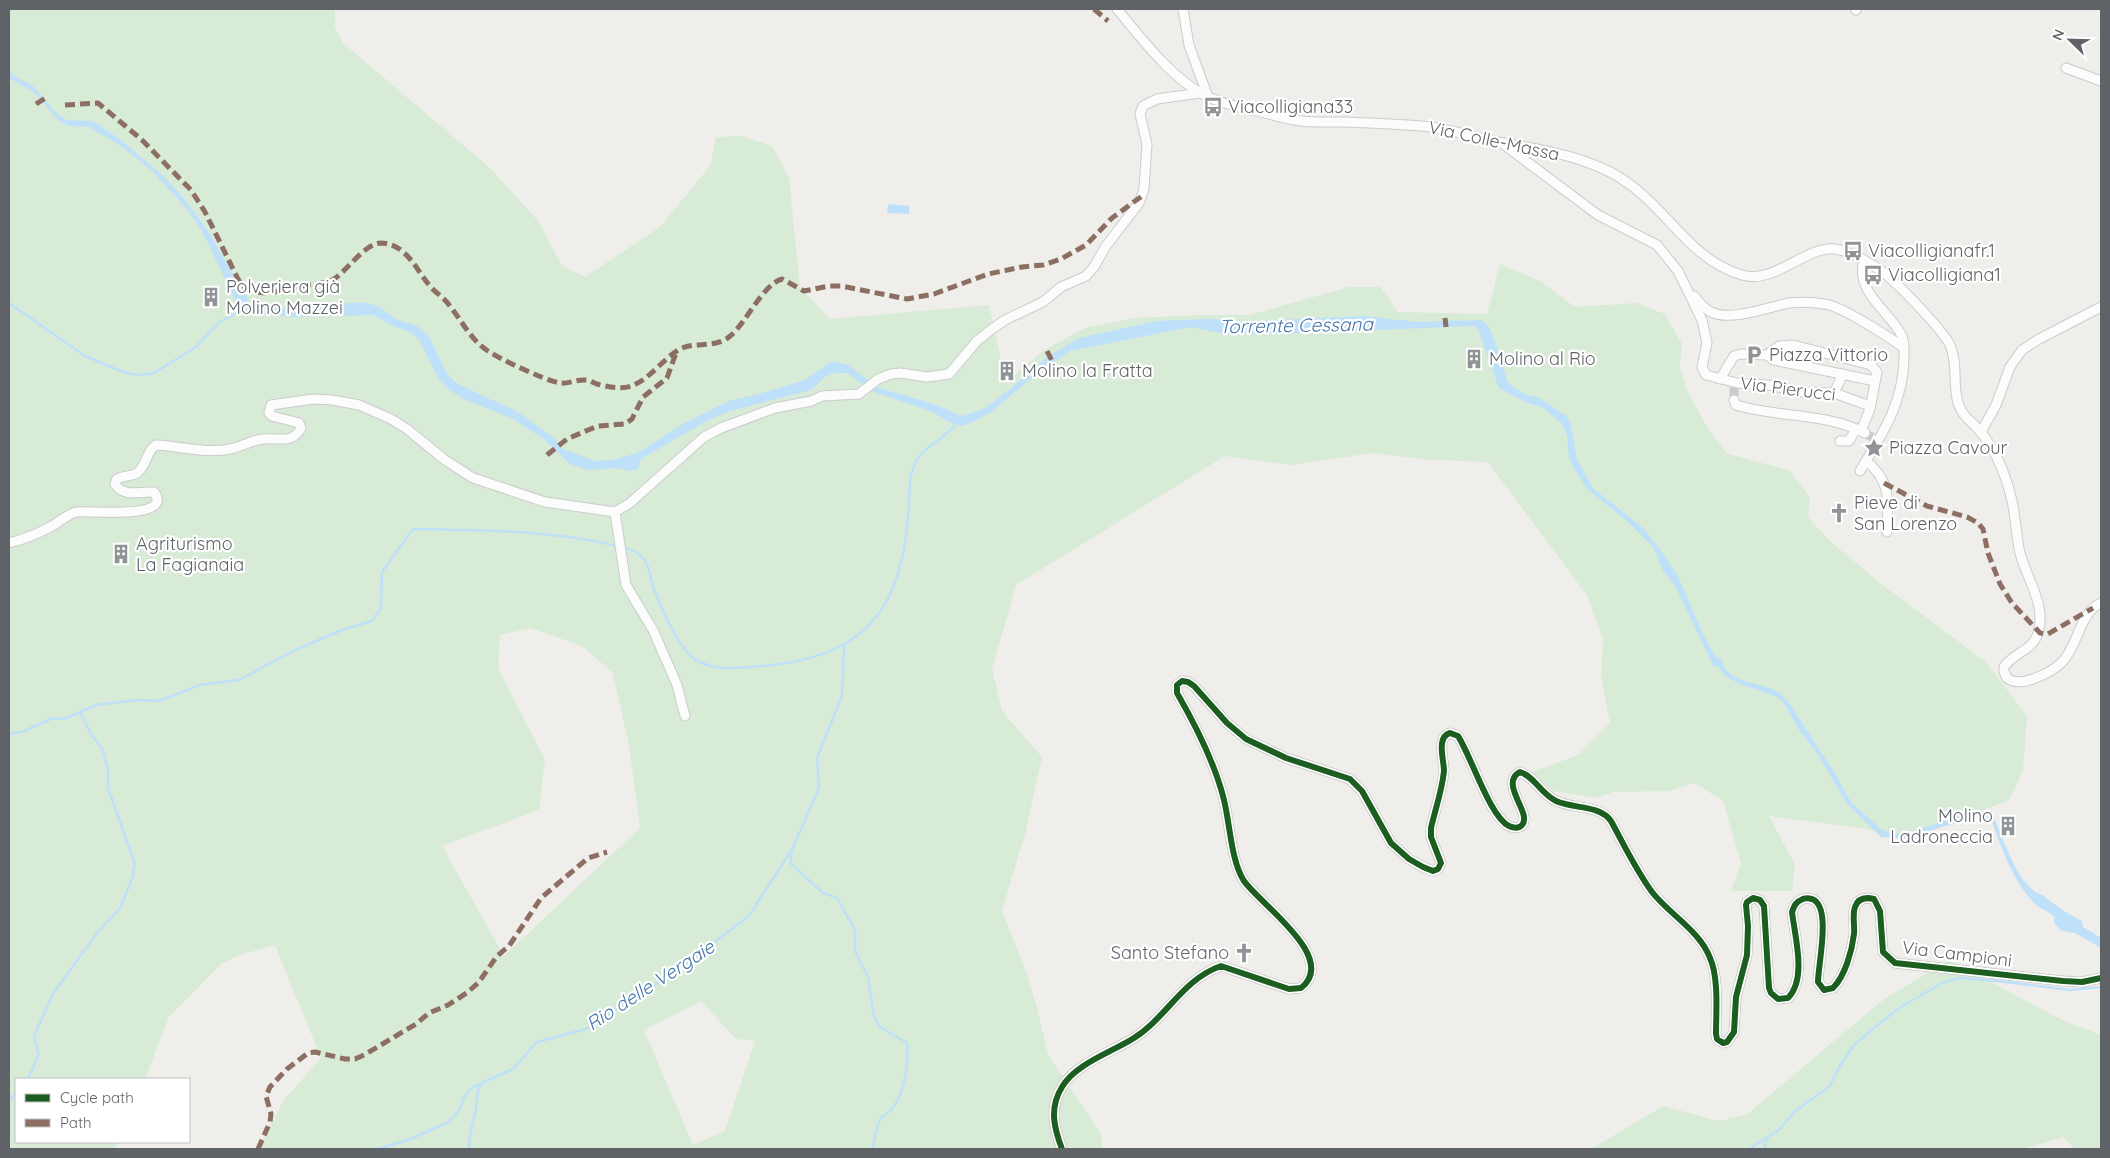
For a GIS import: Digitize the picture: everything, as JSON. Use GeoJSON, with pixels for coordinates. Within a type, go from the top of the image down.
{"type":"FeatureCollection","features":[{"type":"Feature","properties":{"kind":"street","name":"Via Colle-Massa"},"geometry":{"type":"LineString","coordinates":[[1117,9],[1166,64],[1204,95],[1224,104],[1296,120],[1423,126],[1446,129],[1589,162],[1622,178],[1645,196],[1688,243],[1702,254],[1724,268],[1742,275],[1764,276],[1826,250],[1835,249],[1864,260],[1890,279],[1944,335],[1952,354],[1960,409],[1981,432],[2005,474],[2014,508],[2020,551],[2039,609],[2039,624],[2036,636],[2026,651],[2007,662],[2004,672],[2007,678],[2020,682],[2051,671],[2067,656],[2088,615],[2093,608],[2101,603]]}},
{"type":"Feature","properties":{"kind":"street"},"geometry":{"type":"LineString","coordinates":[[9,543],[30,537],[77,512],[146,510],[153,506],[157,496],[154,492],[126,493],[119,490],[115,484],[117,479],[130,477],[139,472],[145,465],[152,448],[156,445],[187,449],[229,450],[264,438],[281,440],[293,438],[301,428],[299,423],[272,416],[269,413],[271,405],[313,399],[332,400],[358,405],[391,419],[421,438],[445,460],[473,478],[545,502],[616,512],[642,493],[704,437],[721,428],[775,408],[811,401],[822,396],[859,394],[878,379],[900,373],[927,377],[949,374],[977,341],[992,329],[1005,320],[1043,302],[1061,287],[1079,280],[1089,273],[1106,246],[1132,213],[1142,196],[1146,179],[1148,144],[1140,114],[1143,106],[1157,99],[1204,95],[1189,45],[1183,9]]}},
{"type":"Feature","properties":{"kind":"street"},"geometry":{"type":"LineString","coordinates":[[2066,68],[2101,81]]}},
{"type":"Feature","properties":{"kind":"street"},"geometry":{"type":"LineString","coordinates":[[1501,142],[1598,215],[1657,245],[1678,271],[1688,290],[1704,308],[1712,313],[1722,315],[1742,314],[1792,303],[1826,304],[1875,329],[1904,348]]}},
{"type":"Feature","properties":{"kind":"street"},"geometry":{"type":"LineString","coordinates":[[1860,471],[1889,423],[1898,402],[1904,348],[1902,336],[1874,300],[1866,284],[1862,267],[1864,260]]}},
{"type":"Feature","properties":{"kind":"street","name":"Via Pierucci"},"geometry":{"type":"LineString","coordinates":[[1688,290],[1705,328],[1707,348],[1702,370],[1706,375],[1734,385],[1768,386],[1803,392],[1834,393],[1870,406]]}},
{"type":"Feature","properties":{"kind":"street"},"geometry":{"type":"LineString","coordinates":[[1981,432],[1996,405],[2010,367],[2022,350],[2038,339],[2101,307]]}},
{"type":"Feature","properties":{"kind":"street"},"geometry":{"type":"LineString","coordinates":[[1767,355],[1780,346],[1800,346],[1872,365],[1876,377],[1870,406],[1860,431],[1849,441],[1840,441]]}},
{"type":"Feature","properties":{"kind":"street"},"geometry":{"type":"LineString","coordinates":[[1720,379],[1734,356],[1741,354],[1767,355],[1774,360],[1843,374],[1876,377]]}},
{"type":"Feature","properties":{"kind":"street"},"geometry":{"type":"LineString","coordinates":[[1834,393],[1843,374]]}},
{"type":"Feature","properties":{"kind":"street"},"geometry":{"type":"LineString","coordinates":[[1734,400],[1736,404],[1755,411],[1812,416],[1860,431]]}},
{"type":"Feature","properties":{"kind":"street"},"geometry":{"type":"LineString","coordinates":[[1866,461],[1883,478],[1888,498],[1887,532]]}},
{"type":"Feature","properties":{"kind":"street"},"geometry":{"type":"LineString","coordinates":[[616,512],[626,585],[644,613],[677,685],[685,716]]}},
{"type":"Feature","properties":{"kind":"street","name":"Via Campioni"},"geometry":{"type":"LineString","coordinates":[[1062,1149],[1053,1122],[1057,1096],[1062,1086],[1086,1066],[1146,1029],[1168,1005],[1198,978],[1221,966],[1289,989],[1301,988],[1311,978],[1313,970],[1310,956],[1290,930],[1249,887],[1239,871],[1220,784],[1176,693],[1177,685],[1182,681],[1194,686],[1227,723],[1246,738],[1286,758],[1350,779],[1362,791],[1391,843],[1409,859],[1429,870],[1438,869],[1441,863],[1431,837],[1431,828],[1444,772],[1442,740],[1450,732],[1458,736],[1498,815],[1510,827],[1516,829],[1521,827],[1524,822],[1524,816],[1514,792],[1513,780],[1514,776],[1520,772],[1528,774],[1544,794],[1554,800],[1604,813],[1612,821],[1652,892],[1708,952],[1715,980],[1716,1034],[1719,1042],[1727,1042],[1734,1032],[1734,1006],[1744,971],[1748,940],[1746,905],[1753,898],[1760,900],[1764,906],[1769,988],[1774,997],[1778,999],[1788,998],[1793,994],[1798,981],[1792,912],[1799,900],[1808,898],[1816,901],[1821,908],[1822,930],[1818,982],[1824,990],[1833,988],[1840,979],[1852,944],[1855,907],[1862,899],[1867,897],[1874,899],[1879,906],[1883,952],[1894,963],[2063,981],[2082,982],[2101,978]]}},
{"type":"Feature","properties":{"kind":"green space"},"geometry":{"type":"Polygon","coordinates":[[[9,9],[335,9],[335,27],[343,43],[490,168],[539,222],[562,266],[585,277],[660,227],[710,166],[716,138],[738,135],[772,146],[789,178],[800,288],[830,319],[989,305],[1006,382],[1043,351],[1085,328],[1134,318],[1250,315],[1349,287],[1380,287],[1398,312],[1487,314],[1500,264],[1540,281],[1575,307],[1636,303],[1665,314],[1682,344],[1680,367],[1687,390],[1707,427],[1727,454],[1789,470],[1810,498],[1808,517],[1832,543],[1884,586],[1986,662],[2027,716],[2023,771],[2009,800],[1933,830],[1903,838],[1862,828],[1769,816],[1795,865],[1792,891],[1731,891],[1741,863],[1723,801],[1695,783],[1669,791],[1613,792],[1596,798],[1553,791],[1532,772],[1578,755],[1610,723],[1601,676],[1603,640],[1588,597],[1488,462],[1432,460],[1373,453],[1291,465],[1225,456],[1016,585],[992,669],[1002,711],[1042,757],[1026,830],[1002,911],[1028,977],[1048,1055],[1100,1132],[1103,1149],[259,1149],[283,1101],[321,1058],[275,945],[240,955],[221,964],[169,1017],[145,1078],[15,1078],[15,1143],[117,1143],[114,1149],[9,1149],[9,9]],[[530,628],[500,635],[498,668],[545,760],[539,810],[442,846],[504,956],[640,828],[629,746],[613,673],[582,646],[530,628]],[[701,1001],[644,1030],[693,1145],[725,1131],[755,1041],[736,1039],[701,1001]]]}},
{"type":"Feature","properties":{"kind":"green space"},"geometry":{"type":"Polygon","coordinates":[[[1949,960],[2064,1021],[2101,1035],[2101,1149],[2074,1149],[2064,1137],[2022,1149],[1591,1149],[1663,1106],[1718,1121],[1746,1115],[1883,1000],[1949,960]]]}},
{"type":"Feature","properties":{"kind":"water","name":"Torrente Cessana"},"geometry":{"type":"Polygon","coordinates":[[[9,70],[16,77],[33,86],[57,114],[67,120],[93,121],[121,140],[161,174],[182,196],[206,228],[250,303],[300,308],[362,302],[378,306],[398,320],[415,325],[428,334],[446,372],[455,382],[515,410],[554,438],[563,449],[595,461],[612,460],[637,453],[683,424],[729,401],[805,380],[832,361],[849,365],[876,387],[934,404],[962,416],[983,409],[1047,357],[1079,338],[1157,321],[1211,319],[1238,322],[1363,316],[1418,322],[1481,320],[1489,327],[1493,336],[1508,383],[1524,394],[1538,397],[1567,416],[1571,426],[1577,459],[1593,488],[1643,528],[1660,549],[1678,576],[1702,632],[1716,658],[1721,657],[1724,666],[1736,677],[1771,688],[1787,700],[1833,770],[1851,802],[1882,830],[1903,835],[1976,810],[1992,813],[2009,855],[2027,884],[2035,892],[2043,895],[2062,910],[2082,921],[2083,927],[2101,938],[2101,948],[2075,933],[2062,931],[2054,923],[2055,918],[2036,905],[2028,896],[2009,865],[1991,819],[1979,816],[1902,839],[1881,837],[1847,804],[1815,750],[1801,733],[1783,702],[1775,696],[1740,684],[1725,676],[1718,667],[1711,665],[1711,661],[1676,588],[1663,571],[1653,547],[1626,520],[1587,489],[1569,459],[1567,436],[1562,424],[1542,407],[1527,403],[1499,388],[1478,329],[1473,326],[1280,334],[1224,334],[1191,327],[1070,351],[1029,380],[994,410],[962,426],[949,422],[933,412],[874,392],[847,373],[834,373],[825,377],[811,390],[727,412],[703,423],[641,459],[638,469],[629,471],[616,468],[587,470],[570,464],[545,440],[511,418],[463,399],[451,391],[439,380],[419,340],[411,332],[395,327],[373,315],[290,317],[252,313],[238,306],[202,231],[186,208],[150,169],[118,144],[87,126],[76,127],[61,122],[33,92],[9,78],[9,70]]]}},
{"type":"Feature","properties":{"kind":"water"},"geometry":{"type":"Polygon","coordinates":[[[888,204],[909,206],[909,214],[887,213],[888,204]]]}},
{"type":"Feature","properties":{"kind":"waterway"},"geometry":{"type":"LineString","coordinates":[[9,303],[85,356],[123,372],[138,375],[154,373],[196,347],[219,322],[235,314],[242,305]]}},
{"type":"Feature","properties":{"kind":"waterway"},"geometry":{"type":"LineString","coordinates":[[622,547],[638,553],[645,561],[655,592],[670,625],[685,649],[697,661],[715,667],[744,668],[788,663],[811,658],[833,650],[852,640],[868,626],[882,609],[893,587],[903,555],[910,479],[915,463],[926,450],[945,435],[956,423]]}},
{"type":"Feature","properties":{"kind":"waterway"},"geometry":{"type":"LineString","coordinates":[[9,734],[22,732],[53,718],[64,719],[96,705],[137,700],[159,701],[200,685],[239,680],[295,650],[342,630],[372,621],[381,608],[382,572],[413,529],[541,534],[617,546]]}},
{"type":"Feature","properties":{"kind":"waterway"},"geometry":{"type":"LineString","coordinates":[[844,646],[842,696],[817,758],[819,788],[791,852],[791,864],[823,893],[837,898],[855,930],[855,951],[868,977],[874,1017],[880,1027],[907,1043],[907,1068],[901,1093],[893,1108],[879,1122],[873,1149]]}},
{"type":"Feature","properties":{"kind":"waterway"},"geometry":{"type":"LineString","coordinates":[[28,1078],[39,1054],[34,1036],[53,994],[97,933],[120,908],[132,879],[135,864],[108,788],[108,770],[103,750],[91,734],[80,712]]}},
{"type":"Feature","properties":{"kind":"waterway","name":"Rio delle Vergaie"},"geometry":{"type":"LineString","coordinates":[[377,1149],[408,1140],[449,1122],[460,1109],[464,1097],[473,1087],[513,1069],[537,1042],[593,1027],[627,1001],[645,992],[708,947],[749,916],[790,852]]}},
{"type":"Feature","properties":{"kind":"waterway"},"geometry":{"type":"LineString","coordinates":[[1749,1149],[1780,1129],[1795,1111],[1829,1087],[1841,1064],[1855,1044],[1869,1032],[1899,1008],[1944,982],[1960,978],[2070,990],[2101,987]]}},
{"type":"Feature","properties":{"kind":"waterway"},"geometry":{"type":"LineString","coordinates":[[469,1149],[477,1095],[481,1083]]}},
{"type":"Feature","properties":{"kind":"waterway"},"geometry":{"type":"LineString","coordinates":[[9,1102],[15,1093]]}},
{"type":"Feature","properties":{"kind":"waterway"},"geometry":{"type":"LineString","coordinates":[[1764,1149],[1767,1139]]}},
{"type":"Feature","properties":{"kind":"tunnel"},"geometry":{"type":"LineString","coordinates":[[1734,387],[1734,400]]}},
{"type":"Feature","properties":{"kind":"tunnel"},"geometry":{"type":"LineString","coordinates":[[1865,433],[1878,441]]}},
{"type":"Feature","properties":{"kind":"marked path"},"geometry":{"type":"LineString","coordinates":[[1094,9],[1108,21]]}},
{"type":"Feature","properties":{"kind":"marked path"},"geometry":{"type":"LineString","coordinates":[[36,104],[47,97]]}},
{"type":"Feature","properties":{"kind":"marked path"},"geometry":{"type":"LineString","coordinates":[[65,105],[98,103],[142,140],[191,190],[205,212],[238,279],[243,286],[250,290],[265,293],[330,281],[369,247],[381,243],[390,244],[398,248],[410,259],[430,286],[450,306],[475,340],[494,355],[544,378],[560,383],[589,380],[596,384],[615,388],[634,385],[647,377],[669,356],[682,348],[718,343],[729,337],[768,289],[782,279],[804,291],[829,286],[841,286],[907,299],[934,294],[988,274],[1043,265],[1061,259],[1086,245],[1112,218],[1142,196]]}},
{"type":"Feature","properties":{"kind":"marked path"},"geometry":{"type":"LineString","coordinates":[[1445,318],[1446,327]]}},
{"type":"Feature","properties":{"kind":"marked path"},"geometry":{"type":"LineString","coordinates":[[1047,351],[1052,361]]}},
{"type":"Feature","properties":{"kind":"marked path"},"geometry":{"type":"LineString","coordinates":[[547,455],[567,439],[588,430],[598,426],[625,424],[632,419],[643,397],[667,378],[676,353]]}},
{"type":"Feature","properties":{"kind":"marked path"},"geometry":{"type":"LineString","coordinates":[[1884,483],[1927,506],[1967,517],[1978,523],[1983,529],[1988,553],[2000,584],[2012,603],[2040,633],[2048,634],[2093,608]]}},
{"type":"Feature","properties":{"kind":"marked path"},"geometry":{"type":"LineString","coordinates":[[258,1149],[270,1122],[271,1114],[266,1096],[270,1087],[287,1069],[308,1053],[315,1052],[345,1059],[355,1059],[416,1024],[429,1013],[448,1005],[468,992],[479,982],[497,956],[509,946],[541,898],[588,858],[607,852]]}},
{"type":"Feature","properties":{"kind":"cycle path"},"geometry":{"type":"LineString","coordinates":[[1062,1149],[1055,1126],[1054,1110],[1058,1095],[1068,1079],[1085,1065],[1145,1030],[1196,980],[1221,966],[1289,989],[1301,988],[1310,976],[1311,962],[1304,947],[1280,917],[1244,881],[1240,873],[1236,863],[1224,800],[1216,772],[1198,732],[1177,693],[1177,685],[1182,681],[1194,686],[1227,723],[1246,739],[1286,758],[1350,779],[1362,791],[1391,843],[1409,859],[1433,871],[1438,869],[1441,863],[1431,837],[1431,828],[1444,771],[1442,744],[1443,739],[1450,733],[1458,736],[1488,799],[1495,811],[1509,826],[1520,827],[1524,820],[1523,812],[1513,787],[1515,776],[1520,772],[1530,778],[1556,801],[1594,810],[1606,816],[1611,821],[1635,866],[1652,892],[1692,931],[1705,948],[1715,975],[1716,1034],[1717,1039],[1723,1043],[1727,1042],[1734,1032],[1736,997],[1747,955],[1748,926],[1746,905],[1753,898],[1760,900],[1764,906],[1769,988],[1771,993],[1778,999],[1788,998],[1794,990],[1797,980],[1798,957],[1792,912],[1797,902],[1806,898],[1812,899],[1818,904],[1821,912],[1823,924],[1818,982],[1824,990],[1833,988],[1841,977],[1850,955],[1853,941],[1856,904],[1860,900],[1868,898],[1874,899],[1880,911],[1883,952],[1895,963],[2063,981],[2082,982],[2101,978]]}},
{"type":"Feature","properties":{"kind":"place","name":"Viacolligiana33"},"geometry":{"type":"Point","coordinates":[1213,107]}},
{"type":"Feature","properties":{"kind":"place","name":"Viacolligianafr.1"},"geometry":{"type":"Point","coordinates":[1853,251]}},
{"type":"Feature","properties":{"kind":"place","name":"Viacolligiana1"},"geometry":{"type":"Point","coordinates":[1873,275]}},
{"type":"Feature","properties":{"kind":"place","name":"Polveriera già Molino Mazzei"},"geometry":{"type":"Point","coordinates":[211,297]}},
{"type":"Feature","properties":{"kind":"place","name":"Piazza Vittorio"},"geometry":{"type":"Point","coordinates":[1754,355]}},
{"type":"Feature","properties":{"kind":"place","name":"Molino al Rio"},"geometry":{"type":"Point","coordinates":[1474,359]}},
{"type":"Feature","properties":{"kind":"place","name":"Molino la Fratta"},"geometry":{"type":"Point","coordinates":[1007,371]}},
{"type":"Feature","properties":{"kind":"place","name":"Piazza Cavour"},"geometry":{"type":"Point","coordinates":[1874,448]}},
{"type":"Feature","properties":{"kind":"place","name":"Pieve di San Lorenzo"},"geometry":{"type":"Point","coordinates":[1839,513]}},
{"type":"Feature","properties":{"kind":"place","name":"Agriturismo La Fagianaia"},"geometry":{"type":"Point","coordinates":[121,554]}},
{"type":"Feature","properties":{"kind":"place","name":"Molino Ladroneccia"},"geometry":{"type":"Point","coordinates":[2008,826]}},
{"type":"Feature","properties":{"kind":"place","name":"Santo Stefano"},"geometry":{"type":"Point","coordinates":[1244,953]}}]}
